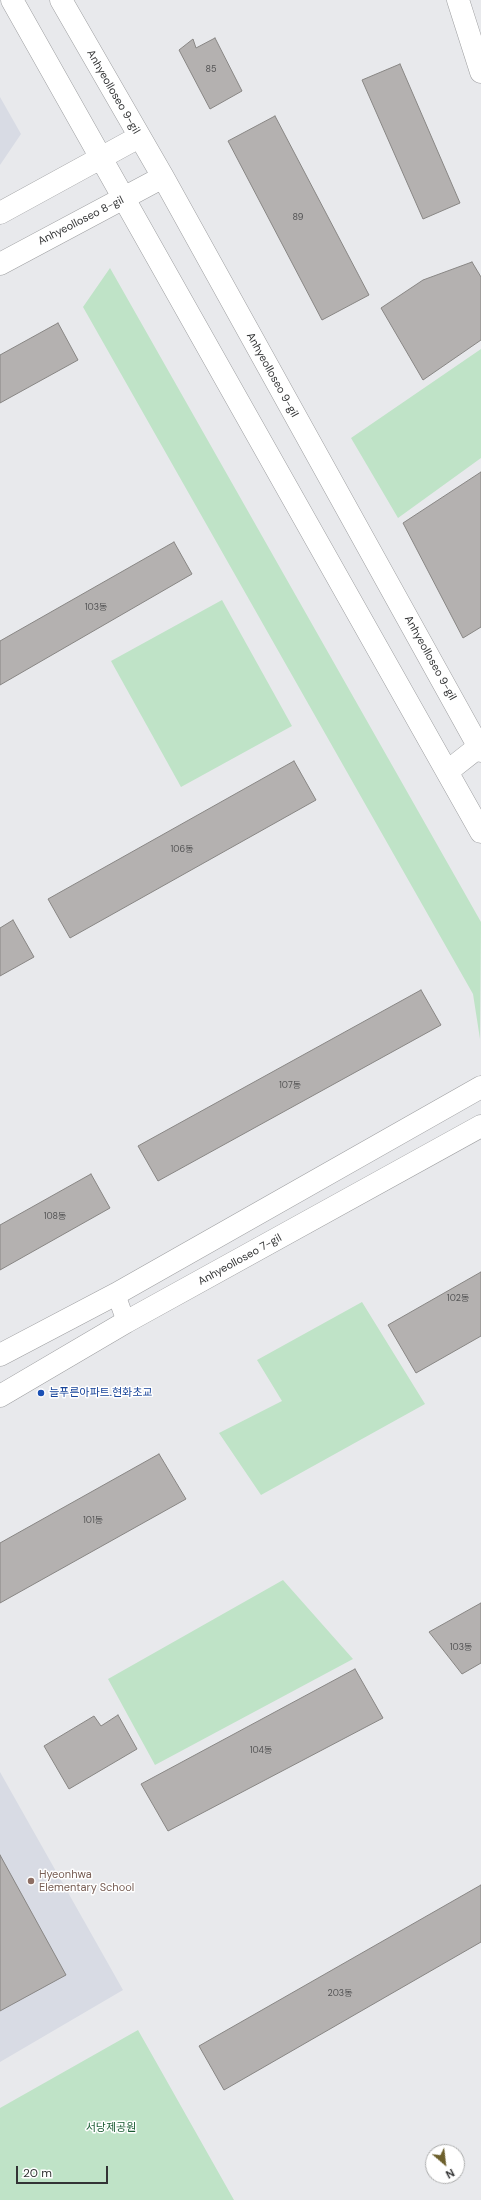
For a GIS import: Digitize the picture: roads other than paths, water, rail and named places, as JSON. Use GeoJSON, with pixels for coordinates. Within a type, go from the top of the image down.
{"type":"FeatureCollection","features":[{"type":"Feature","properties":{"kind":"street"},"geometry":{"type":"LineString","coordinates":[[12,0],[448,771],[481,832]]}},
{"type":"Feature","properties":{"kind":"street","name":"Anhyeolloseo 9-gil"},"geometry":{"type":"LineString","coordinates":[[61,0],[163,177],[480,747]]}},
{"type":"Feature","properties":{"kind":"street"},"geometry":{"type":"LineString","coordinates":[[458,0],[481,72]]}},
{"type":"Feature","properties":{"kind":"street"},"geometry":{"type":"LineString","coordinates":[[0,213],[102,159],[139,137]]}},
{"type":"Feature","properties":{"kind":"street","name":"Anhyeolloseo 8-gil"},"geometry":{"type":"LineString","coordinates":[[0,264],[163,177]]}},
{"type":"Feature","properties":{"kind":"street"},"geometry":{"type":"LineString","coordinates":[[448,771],[480,747]]}},
{"type":"Feature","properties":{"kind":"street"},"geometry":{"type":"LineString","coordinates":[[0,1355],[116,1294],[481,1087]]}},
{"type":"Feature","properties":{"kind":"street","name":"Anhyeolloseo 7-gil"},"geometry":{"type":"LineString","coordinates":[[0,1396],[126,1322],[481,1126]]}},
{"type":"Feature","properties":{"kind":"lane"},"geometry":{"type":"LineString","coordinates":[[116,1294],[126,1322]]}},
{"type":"Feature","properties":{"kind":"place","name":"늘푸른아파트.현화초교"},"geometry":{"type":"Point","coordinates":[41,1393]}},
{"type":"Feature","properties":{"kind":"place","name":"Hyeonhwa Elementary School"},"geometry":{"type":"Point","coordinates":[31,1881]}},
{"type":"Feature","properties":{"kind":"park label","name":"서당제공원"},"geometry":{"type":"Point","coordinates":[111,2128]}}]}
